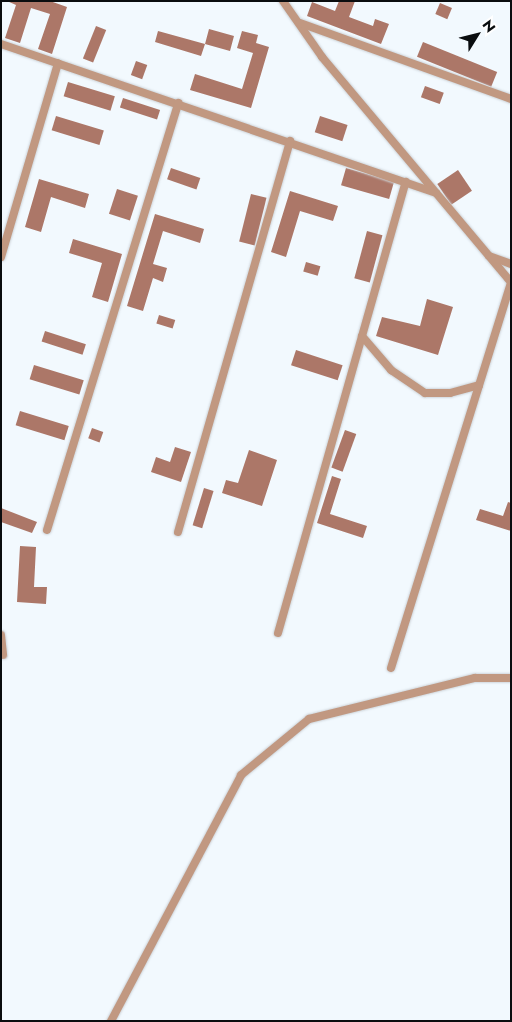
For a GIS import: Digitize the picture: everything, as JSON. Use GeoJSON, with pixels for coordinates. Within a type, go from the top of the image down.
{"type":"FeatureCollection","features":[{"type":"Feature","properties":{"kind":"lane"},"geometry":{"type":"LineString","coordinates":[[283,1],[322,57],[511,282],[391,668]]}},
{"type":"Feature","properties":{"kind":"lane"},"geometry":{"type":"LineString","coordinates":[[300,23],[511,99]]}},
{"type":"Feature","properties":{"kind":"lane"},"geometry":{"type":"LineString","coordinates":[[1,44],[290,141],[436,193]]}},
{"type":"Feature","properties":{"kind":"lane"},"geometry":{"type":"LineString","coordinates":[[1,257],[58,63]]}},
{"type":"Feature","properties":{"kind":"lane"},"geometry":{"type":"LineString","coordinates":[[48,530],[178,103]]}},
{"type":"Feature","properties":{"kind":"lane"},"geometry":{"type":"LineString","coordinates":[[178,532],[290,141]]}},
{"type":"Feature","properties":{"kind":"lane"},"geometry":{"type":"LineString","coordinates":[[278,633],[406,182]]}},
{"type":"Feature","properties":{"kind":"lane"},"geometry":{"type":"LineString","coordinates":[[489,256],[511,264]]}},
{"type":"Feature","properties":{"kind":"lane"},"geometry":{"type":"LineString","coordinates":[[362,336],[391,370],[425,393],[450,393],[479,385]]}},
{"type":"Feature","properties":{"kind":"lane"},"geometry":{"type":"LineString","coordinates":[[1,635],[3,654]]}},
{"type":"Feature","properties":{"kind":"lane"},"geometry":{"type":"LineString","coordinates":[[111,1021],[241,775],[309,718],[474,678],[511,678]]}},
{"type":"Feature","properties":{"kind":"building"},"geometry":{"type":"Polygon","coordinates":[[[7,1],[50,1],[67,7],[52,54],[38,49],[50,14],[31,8],[20,43],[5,38],[16,5],[7,1]]]}},
{"type":"Feature","properties":{"kind":"building"},"geometry":{"type":"Polygon","coordinates":[[[339,1],[355,1],[349,17],[373,26],[375,19],[389,24],[381,44],[307,16],[312,2],[335,11],[339,1]]]}},
{"type":"Feature","properties":{"kind":"building"},"geometry":{"type":"Polygon","coordinates":[[[440,3],[452,8],[447,19],[435,14],[440,3]]]}},
{"type":"Feature","properties":{"kind":"building"},"geometry":{"type":"Polygon","coordinates":[[[96,26],[106,30],[93,63],[83,58],[96,26]]]}},
{"type":"Feature","properties":{"kind":"building"},"geometry":{"type":"Polygon","coordinates":[[[209,29],[234,36],[230,51],[205,44],[209,29]]]}},
{"type":"Feature","properties":{"kind":"building"},"geometry":{"type":"Polygon","coordinates":[[[158,31],[205,44],[201,56],[155,42],[158,31]]]}},
{"type":"Feature","properties":{"kind":"building"},"geometry":{"type":"Polygon","coordinates":[[[242,31],[258,35],[256,43],[269,47],[251,108],[190,90],[195,74],[242,89],[253,53],[237,48],[242,31]]]}},
{"type":"Feature","properties":{"kind":"building"},"geometry":{"type":"Polygon","coordinates":[[[423,42],[497,72],[491,87],[417,57],[423,42]]]}},
{"type":"Feature","properties":{"kind":"building"},"geometry":{"type":"Polygon","coordinates":[[[136,61],[147,65],[142,79],[131,75],[136,61]]]}},
{"type":"Feature","properties":{"kind":"building"},"geometry":{"type":"Polygon","coordinates":[[[68,82],[115,96],[110,111],[64,96],[68,82]]]}},
{"type":"Feature","properties":{"kind":"building"},"geometry":{"type":"Polygon","coordinates":[[[425,86],[444,93],[440,104],[421,97],[425,86]]]}},
{"type":"Feature","properties":{"kind":"building"},"geometry":{"type":"Polygon","coordinates":[[[123,98],[160,110],[157,120],[120,108],[123,98]]]}},
{"type":"Feature","properties":{"kind":"building"},"geometry":{"type":"Polygon","coordinates":[[[56,116],[104,131],[99,145],[52,130],[56,116]]]}},
{"type":"Feature","properties":{"kind":"building"},"geometry":{"type":"Polygon","coordinates":[[[320,116],[348,125],[342,141],[315,132],[320,116]]]}},
{"type":"Feature","properties":{"kind":"building"},"geometry":{"type":"Polygon","coordinates":[[[171,168],[200,178],[196,189],[167,179],[171,168]]]}},
{"type":"Feature","properties":{"kind":"building"},"geometry":{"type":"Polygon","coordinates":[[[346,168],[394,182],[389,199],[341,185],[346,168]]]}},
{"type":"Feature","properties":{"kind":"building"},"geometry":{"type":"Polygon","coordinates":[[[458,170],[472,191],[451,205],[437,184],[458,170]]]}},
{"type":"Feature","properties":{"kind":"building"},"geometry":{"type":"Polygon","coordinates":[[[39,179],[89,194],[85,208],[51,197],[41,232],[25,227],[39,179]]]}},
{"type":"Feature","properties":{"kind":"building"},"geometry":{"type":"Polygon","coordinates":[[[117,189],[138,196],[130,221],[109,214],[117,189]]]}},
{"type":"Feature","properties":{"kind":"building"},"geometry":{"type":"Polygon","coordinates":[[[290,191],[338,206],[333,221],[300,211],[286,257],[271,252],[290,191]]]}},
{"type":"Feature","properties":{"kind":"building"},"geometry":{"type":"Polygon","coordinates":[[[251,194],[267,198],[255,245],[239,242],[251,194]]]}},
{"type":"Feature","properties":{"kind":"building"},"geometry":{"type":"Polygon","coordinates":[[[155,214],[204,229],[200,243],[163,231],[153,264],[167,268],[163,282],[153,278],[143,311],[127,306],[155,214]]]}},
{"type":"Feature","properties":{"kind":"building"},"geometry":{"type":"Polygon","coordinates":[[[367,231],[382,235],[370,282],[354,278],[367,231]]]}},
{"type":"Feature","properties":{"kind":"building"},"geometry":{"type":"Polygon","coordinates":[[[73,239],[122,254],[108,302],[92,297],[102,263],[69,253],[73,239]]]}},
{"type":"Feature","properties":{"kind":"building"},"geometry":{"type":"Polygon","coordinates":[[[306,262],[320,266],[318,276],[303,272],[306,262]]]}},
{"type":"Feature","properties":{"kind":"building"},"geometry":{"type":"Polygon","coordinates":[[[427,299],[453,307],[438,355],[376,336],[382,317],[420,326],[427,299]]]}},
{"type":"Feature","properties":{"kind":"building"},"geometry":{"type":"Polygon","coordinates":[[[159,315],[175,320],[173,329],[156,324],[159,315]]]}},
{"type":"Feature","properties":{"kind":"building"},"geometry":{"type":"Polygon","coordinates":[[[45,331],[86,344],[82,355],[42,341],[45,331]]]}},
{"type":"Feature","properties":{"kind":"building"},"geometry":{"type":"Polygon","coordinates":[[[296,350],[343,365],[338,380],[291,365],[296,350]]]}},
{"type":"Feature","properties":{"kind":"building"},"geometry":{"type":"Polygon","coordinates":[[[34,365],[84,380],[79,395],[30,379],[34,365]]]}},
{"type":"Feature","properties":{"kind":"building"},"geometry":{"type":"Polygon","coordinates":[[[20,411],[69,426],[64,440],[16,425],[20,411]]]}},
{"type":"Feature","properties":{"kind":"building"},"geometry":{"type":"Polygon","coordinates":[[[92,428],[103,432],[100,442],[88,438],[92,428]]]}},
{"type":"Feature","properties":{"kind":"building"},"geometry":{"type":"Polygon","coordinates":[[[345,430],[356,434],[343,472],[331,468],[345,430]]]}},
{"type":"Feature","properties":{"kind":"building"},"geometry":{"type":"Polygon","coordinates":[[[175,447],[191,452],[181,482],[151,472],[156,457],[170,462],[175,447]]]}},
{"type":"Feature","properties":{"kind":"building"},"geometry":{"type":"Polygon","coordinates":[[[249,450],[277,460],[262,506],[222,493],[226,480],[238,483],[249,450]]]}},
{"type":"Feature","properties":{"kind":"building"},"geometry":{"type":"Polygon","coordinates":[[[332,476],[341,479],[330,514],[367,526],[363,538],[317,523],[332,476]]]}},
{"type":"Feature","properties":{"kind":"building"},"geometry":{"type":"Polygon","coordinates":[[[204,488],[214,491],[202,528],[193,525],[204,488]]]}},
{"type":"Feature","properties":{"kind":"building"},"geometry":{"type":"Polygon","coordinates":[[[508,502],[511,503],[511,531],[476,520],[480,509],[503,516],[508,502]]]}},
{"type":"Feature","properties":{"kind":"building"},"geometry":{"type":"Polygon","coordinates":[[[1,508],[37,522],[32,533],[1,522],[1,508]]]}},
{"type":"Feature","properties":{"kind":"building"},"geometry":{"type":"Polygon","coordinates":[[[20,546],[36,547],[34,587],[47,587],[46,604],[17,602],[20,546]]]}}]}
